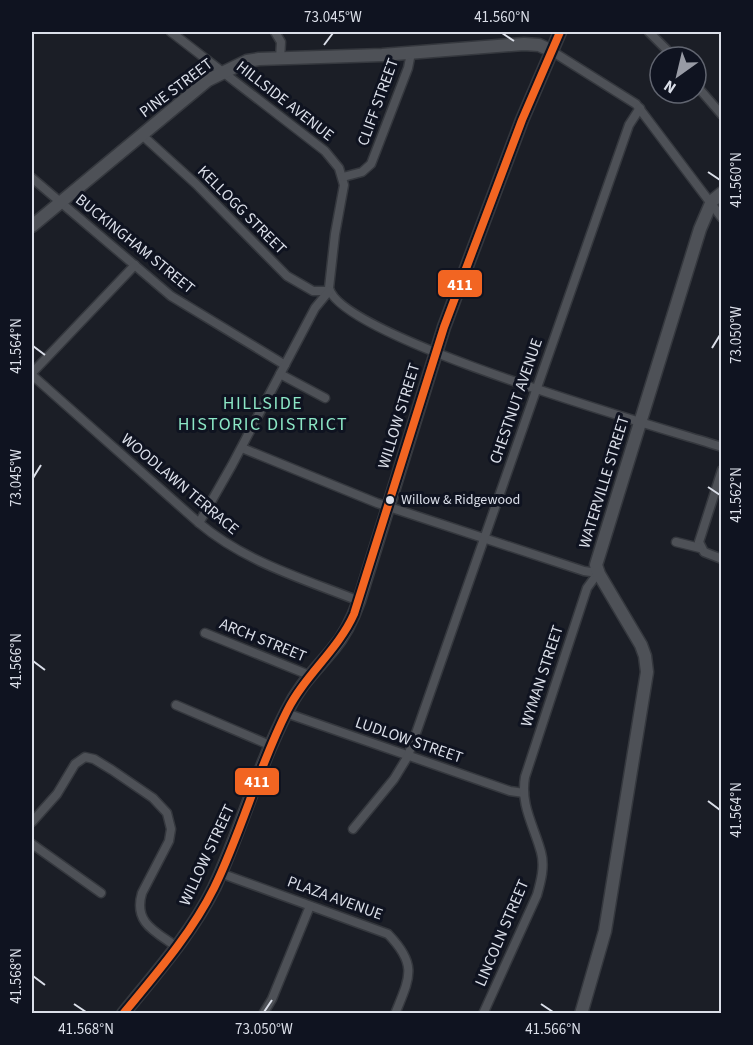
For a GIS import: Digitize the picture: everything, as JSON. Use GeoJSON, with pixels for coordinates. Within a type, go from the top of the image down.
{"type":"FeatureCollection","features":[{"type":"Feature","properties":{"kind":"street","name":"HILLSIDE AVENUE"},"geometry":{"type":"LineString","coordinates":[[171,32],[325,151],[337,164],[343,177]]}},
{"type":"Feature","properties":{"kind":"street"},"geometry":{"type":"LineString","coordinates":[[275,32],[281,42],[280,59]]}},
{"type":"Feature","properties":{"kind":"street","name":"WILLOW STREET"},"geometry":{"type":"LineString","coordinates":[[123,1014],[177,947],[203,907],[220,873],[286,713],[309,675],[333,649],[346,630],[359,601],[436,353],[486,215],[550,50],[560,32]]}},
{"type":"Feature","properties":{"kind":"street"},"geometry":{"type":"LineString","coordinates":[[649,32],[662,45]]}},
{"type":"Feature","properties":{"kind":"street","name":"PINE STREET"},"geometry":{"type":"LineString","coordinates":[[32,226],[203,84],[250,60],[411,53],[530,44],[550,50]]}},
{"type":"Feature","properties":{"kind":"street"},"geometry":{"type":"LineString","coordinates":[[550,50],[627,96],[640,108],[722,218]]}},
{"type":"Feature","properties":{"kind":"street","name":"CLIFF STREET"},"geometry":{"type":"LineString","coordinates":[[343,177],[362,172],[371,164],[408,68],[411,53]]}},
{"type":"Feature","properties":{"kind":"street"},"geometry":{"type":"LineString","coordinates":[[708,99],[722,115]]}},
{"type":"Feature","properties":{"kind":"street","name":"CHESTNUT AVENUE"},"geometry":{"type":"LineString","coordinates":[[353,829],[394,779],[408,756],[630,125],[640,108]]}},
{"type":"Feature","properties":{"kind":"street","name":"KELLOGG STREET"},"geometry":{"type":"LineString","coordinates":[[142,135],[196,184],[288,276],[313,291],[329,291]]}},
{"type":"Feature","properties":{"kind":"street"},"geometry":{"type":"LineString","coordinates":[[199,523],[315,308],[329,291],[335,234],[344,189],[343,177]]}},
{"type":"Feature","properties":{"kind":"street","name":"BUCKINGHAM STREET"},"geometry":{"type":"LineString","coordinates":[[32,178],[171,296],[285,365]]}},
{"type":"Feature","properties":{"kind":"street"},"geometry":{"type":"LineString","coordinates":[[710,203],[722,193]]}},
{"type":"Feature","properties":{"kind":"street","name":"WATERVILLE STREET"},"geometry":{"type":"LineString","coordinates":[[581,1014],[605,931],[647,672],[641,645],[596,567],[710,203]]}},
{"type":"Feature","properties":{"kind":"street"},"geometry":{"type":"LineString","coordinates":[[32,374],[135,265]]}},
{"type":"Feature","properties":{"kind":"street"},"geometry":{"type":"LineString","coordinates":[[329,291],[341,305],[362,319],[436,353],[537,389],[722,447]]}},
{"type":"Feature","properties":{"kind":"street","name":"WOODLAWN TERRACE"},"geometry":{"type":"LineString","coordinates":[[32,374],[199,523],[220,539],[244,554],[359,601]]}},
{"type":"Feature","properties":{"kind":"street"},"geometry":{"type":"LineString","coordinates":[[280,374],[325,398]]}},
{"type":"Feature","properties":{"kind":"street"},"geometry":{"type":"LineString","coordinates":[[242,447],[389,507],[584,571],[598,573]]}},
{"type":"Feature","properties":{"kind":"street"},"geometry":{"type":"LineString","coordinates":[[700,548],[702,533],[722,470]]}},
{"type":"Feature","properties":{"kind":"street"},"geometry":{"type":"LineString","coordinates":[[676,542],[700,548],[707,554],[722,559]]}},
{"type":"Feature","properties":{"kind":"street","name":"WYMAN STREET"},"geometry":{"type":"LineString","coordinates":[[524,793],[526,772],[587,588],[598,573]]}},
{"type":"Feature","properties":{"kind":"street","name":"ARCH STREET"},"geometry":{"type":"LineString","coordinates":[[205,633],[309,675]]}},
{"type":"Feature","properties":{"kind":"street"},"geometry":{"type":"LineString","coordinates":[[176,705],[272,746]]}},
{"type":"Feature","properties":{"kind":"street","name":"LUDLOW STREET"},"geometry":{"type":"LineString","coordinates":[[286,713],[510,791],[524,793]]}},
{"type":"Feature","properties":{"kind":"street"},"geometry":{"type":"LineString","coordinates":[[32,822],[57,794],[75,764],[84,757],[98,761],[158,802],[169,818],[170,834],[166,848],[142,893],[141,912],[147,925],[177,947]]}},
{"type":"Feature","properties":{"kind":"street","name":"LINCOLN STREET"},"geometry":{"type":"LineString","coordinates":[[483,1014],[537,895],[542,876],[542,854],[524,805],[524,793]]}},
{"type":"Feature","properties":{"kind":"street"},"geometry":{"type":"LineString","coordinates":[[32,844],[101,893]]}},
{"type":"Feature","properties":{"kind":"street","name":"PLAZA AVENUE"},"geometry":{"type":"LineString","coordinates":[[220,873],[388,934],[404,950],[410,969],[406,987],[395,1014]]}},
{"type":"Feature","properties":{"kind":"street"},"geometry":{"type":"LineString","coordinates":[[264,1014],[310,906]]}},
{"type":"Feature","properties":{"kind":"transit line","name":"411"},"geometry":{"type":"LineString","coordinates":[[123,1014],[172,953],[205,905],[224,866],[267,755],[287,711],[294,698],[339,639],[354,614],[444,327],[522,120],[560,32]]}},
{"type":"Feature","properties":{"kind":"place","name":"Willow & Ridgewood"},"geometry":{"type":"Point","coordinates":[390,500]}},
{"type":"Feature","properties":{"kind":"district","name":"HILLSIDE HISTORIC DISTRICT"},"geometry":{"type":"Point","coordinates":[263,413]}}]}
